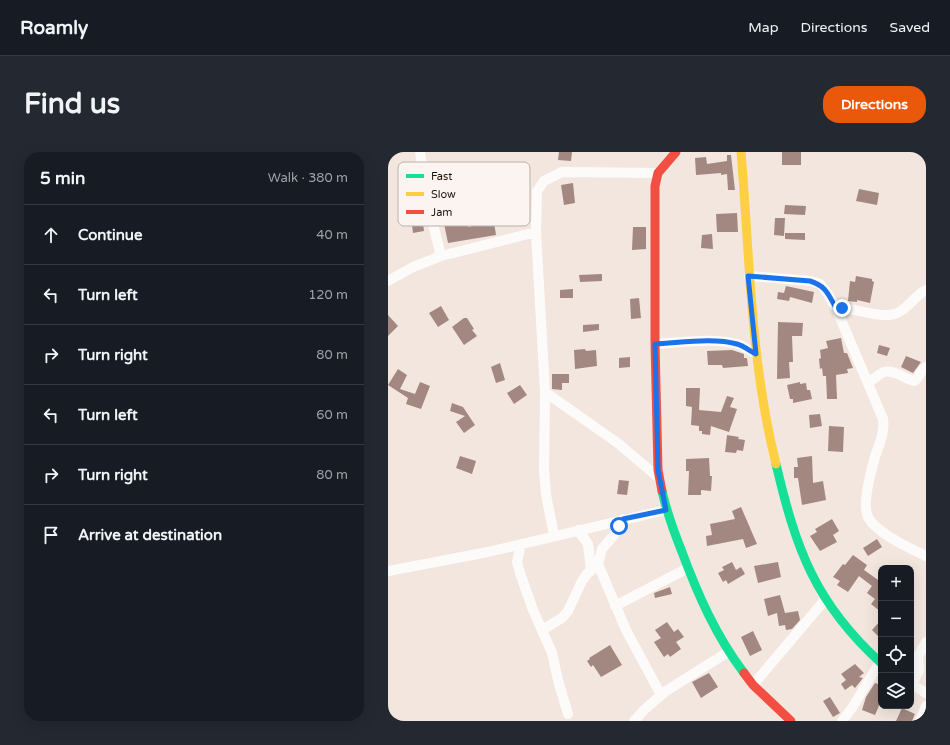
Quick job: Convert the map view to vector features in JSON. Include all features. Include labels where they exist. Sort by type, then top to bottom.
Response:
[{"type":"street","points":[[420,152],[421,162]]},
{"type":"street","points":[[676,152],[658,173],[655,186],[655,344],[659,478],[666,510],[688,568],[716,632],[728,652],[754,685],[791,721]]},
{"type":"street","points":[[741,152],[748,276],[761,396],[789,517],[802,557],[824,601],[852,636],[878,660]]},
{"type":"street","points":[[554,535],[546,495],[544,469],[545,392],[536,232],[537,191],[544,180],[562,172],[658,173]]},
{"type":"street","points":[[434,226],[441,256]]},
{"type":"street","points":[[388,281],[414,266],[441,256],[536,232]]},
{"type":"street","points":[[748,276],[810,281],[820,284],[826,291],[836,308],[883,419],[884,426],[870,483],[866,510],[868,517],[880,530],[926,556]]},
{"type":"street","points":[[836,308],[852,308],[889,316],[905,309],[926,290]]},
{"type":"street","points":[[655,344],[699,341],[733,343],[743,346],[756,354]]},
{"type":"street","points":[[868,382],[874,381],[884,372],[914,381],[918,379],[922,369],[926,367]]},
{"type":"street","points":[[545,392],[619,444],[659,478]]},
{"type":"street","points":[[388,571],[488,552],[554,535],[666,510]]},
{"type":"street","points":[[542,630],[562,618],[568,611],[582,581],[595,567],[602,549],[614,535],[623,519]]},
{"type":"street","points":[[578,530],[588,544],[595,567],[626,630],[661,695]]},
{"type":"street","points":[[521,544],[517,562],[520,573],[533,610],[552,653],[568,714]]},
{"type":"street","points":[[615,606],[688,568]]},
{"type":"street","points":[[754,685],[824,601]]},
{"type":"street","points":[[914,679],[919,670],[918,656],[926,642]]},
{"type":"street","points":[[634,721],[661,695],[728,652]]},
{"type":"street","points":[[842,721],[852,708],[878,665]]},
{"type":"street","points":[[914,686],[926,693]]},
{"type":"street","points":[[920,721],[926,706]]},
{"type":"building","points":[[559,152],[572,152],[571,161],[558,160]]},
{"type":"building","points":[[782,152],[801,152],[801,165],[782,165]]},
{"type":"building","points":[[727,155],[731,155],[735,190],[728,190],[727,174],[696,175],[695,158],[706,157],[707,164],[727,161]]},
{"type":"building","points":[[573,183],[575,203],[564,205],[561,185]]},
{"type":"building","points":[[859,189],[879,193],[877,205],[856,201]]},
{"type":"building","points":[[785,205],[806,206],[805,215],[784,214]]},
{"type":"building","points":[[737,213],[738,232],[717,232],[716,214]]},
{"type":"building","points":[[775,218],[785,218],[784,236],[774,235]]},
{"type":"building","points":[[412,226],[423,226],[424,231],[413,233]]},
{"type":"building","points":[[444,226],[495,226],[496,235],[448,243]]},
{"type":"building","points":[[633,227],[646,227],[646,249],[632,250]]},
{"type":"building","points":[[785,233],[805,233],[805,240],[785,239]]},
{"type":"building","points":[[712,234],[713,249],[701,248],[702,235]]},
{"type":"building","points":[[602,274],[602,281],[580,282],[579,275]]},
{"type":"building","points":[[856,276],[872,279],[874,282],[870,303],[857,300],[857,302],[848,301],[850,281],[855,282]]},
{"type":"building","points":[[786,286],[814,292],[812,303],[790,297],[789,301],[777,299],[778,292],[784,293]]},
{"type":"building","points":[[573,289],[573,298],[560,298],[560,290]]},
{"type":"building","points":[[639,298],[641,318],[631,319],[630,299]]},
{"type":"building","points":[[441,306],[449,320],[438,327],[429,313]]},
{"type":"building","points":[[388,315],[398,326],[388,336]]},
{"type":"building","points":[[464,318],[467,318],[474,329],[472,330],[477,336],[464,345],[452,327]]},
{"type":"building","points":[[778,322],[803,323],[802,336],[792,336],[793,362],[789,362],[790,378],[777,379]]},
{"type":"building","points":[[599,324],[599,330],[583,332],[583,325]]},
{"type":"building","points":[[841,338],[844,353],[847,353],[853,368],[847,369],[848,373],[836,375],[837,399],[827,399],[826,376],[823,376],[822,368],[820,369],[820,350],[828,348],[826,341]]},
{"type":"building","points":[[879,345],[890,348],[887,356],[877,353]]},
{"type":"building","points":[[585,349],[586,351],[596,350],[597,366],[575,369],[574,350]]},
{"type":"building","points":[[732,350],[744,354],[744,358],[747,358],[748,366],[723,368],[722,365],[708,365],[707,351]]},
{"type":"building","points":[[906,356],[921,362],[913,373],[901,367]]},
{"type":"building","points":[[630,357],[630,367],[619,368],[619,358]]},
{"type":"building","points":[[500,363],[505,380],[496,383],[491,367]]},
{"type":"building","points":[[398,369],[407,375],[400,389],[415,394],[420,382],[430,386],[421,409],[406,404],[408,398],[388,385]]},
{"type":"building","points":[[552,374],[569,374],[569,383],[562,383],[562,390],[552,389]]},
{"type":"building","points":[[800,382],[800,384],[806,383],[807,390],[810,390],[812,399],[793,403],[793,399],[790,399],[787,385]]},
{"type":"building","points":[[520,385],[527,395],[514,404],[507,393]]},
{"type":"building","points":[[686,388],[700,388],[699,410],[721,412],[727,396],[734,398],[730,407],[737,409],[729,432],[711,426],[710,435],[702,434],[702,431],[699,431],[699,426],[691,425],[692,407],[686,406]]},
{"type":"building","points":[[452,403],[463,407],[475,425],[464,433],[456,422],[465,416],[450,411]]},
{"type":"building","points":[[820,414],[822,426],[810,428],[809,415]]},
{"type":"building","points":[[829,426],[844,427],[843,452],[828,451]]},
{"type":"building","points":[[727,435],[739,437],[738,439],[745,440],[743,451],[737,450],[736,453],[725,452]]},
{"type":"building","points":[[460,456],[476,461],[472,474],[456,468]]},
{"type":"building","points":[[812,456],[813,483],[823,481],[826,500],[802,505],[798,478],[794,478],[794,467],[798,467],[797,458]]},
{"type":"building","points":[[709,458],[710,476],[712,476],[711,491],[701,490],[701,495],[688,495],[689,471],[686,471],[686,459]]},
{"type":"building","points":[[619,480],[629,481],[627,495],[617,494]]},
{"type":"building","points":[[741,507],[757,544],[746,548],[743,539],[707,546],[706,536],[712,535],[710,524],[735,519],[732,511]]},
{"type":"building","points":[[832,519],[839,531],[833,535],[837,542],[820,551],[810,536],[817,532],[815,529]]},
{"type":"building","points":[[877,539],[882,547],[868,556],[863,548]]},
{"type":"building","points":[[853,555],[867,565],[864,570],[878,580],[878,610],[871,604],[875,599],[867,593],[872,586],[859,576],[848,592],[837,585],[840,581],[833,577],[843,564],[845,565]]},
{"type":"building","points":[[732,562],[736,570],[741,567],[745,574],[728,584],[726,580],[723,582],[718,573],[724,570],[722,567]]},
{"type":"building","points":[[778,562],[781,577],[758,583],[754,566]]},
{"type":"building","points":[[670,587],[672,594],[655,598],[654,593]]},
{"type":"building","points":[[780,595],[785,613],[798,611],[800,620],[792,629],[786,630],[785,625],[779,626],[777,613],[768,616],[764,599]]},
{"type":"building","points":[[667,622],[674,632],[678,629],[684,637],[676,642],[681,649],[670,657],[668,654],[664,657],[654,642],[661,638],[655,630]]},
{"type":"building","points":[[878,623],[878,636],[872,630]]},
{"type":"building","points":[[753,631],[762,650],[750,656],[741,637]]},
{"type":"building","points":[[610,645],[622,665],[601,677],[593,665],[591,667],[587,661],[590,659],[589,658]]},
{"type":"building","points":[[855,664],[864,673],[859,677],[863,678],[855,688],[852,685],[845,690],[841,684],[846,680],[841,674]]},
{"type":"building","points":[[709,673],[718,687],[701,698],[692,682]]},
{"type":"building","points":[[875,683],[878,684],[878,708],[875,715],[862,710],[866,697]]},
{"type":"building","points":[[830,697],[840,713],[833,717],[823,701]]},
{"type":"building","points":[[902,709],[915,714],[912,721],[896,721]]},
{"type":"traffic: fast","points":[[776,464],[792,523],[811,573],[824,596],[840,619],[858,641],[878,660]]},
{"type":"traffic: fast","points":[[662,491],[673,530],[708,615],[725,645],[744,673]]},
{"type":"traffic: slow","points":[[741,152],[756,348],[767,425],[776,464]]},
{"type":"traffic: jam","points":[[662,491],[658,470],[655,344],[655,186],[658,173],[676,152]]},
{"type":"traffic: jam","points":[[744,673],[753,685],[791,721]]},
{"type":"route","points":[[619,526],[623,519],[666,510],[658,470],[655,344],[699,341],[733,343],[743,346],[756,354],[748,276],[810,281],[820,284],[836,308],[842,308]]}]
